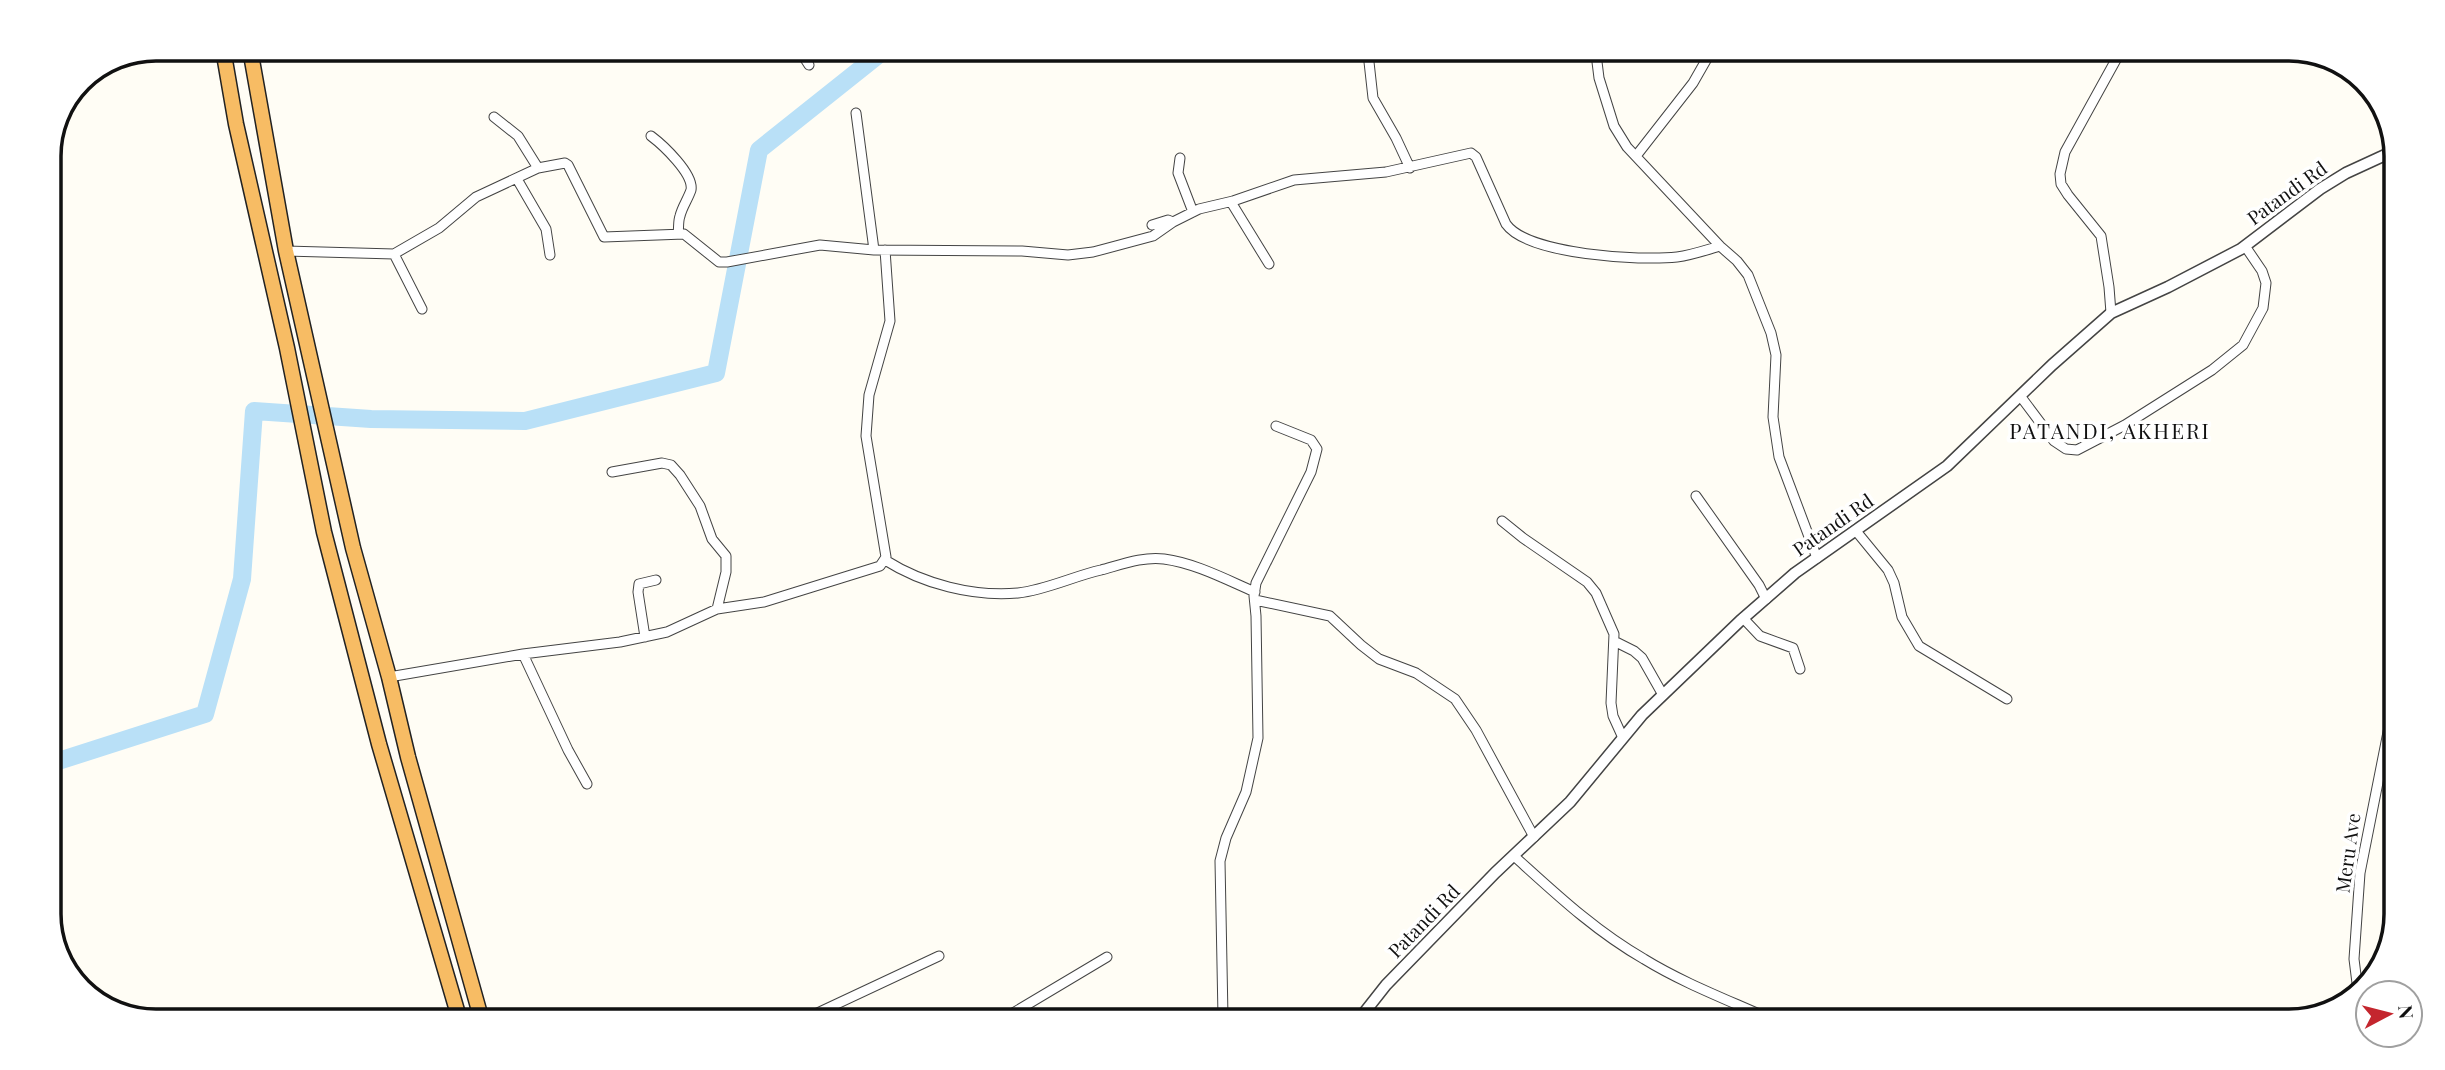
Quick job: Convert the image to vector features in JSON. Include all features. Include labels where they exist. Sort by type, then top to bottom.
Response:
[{"type":"highway","points":[[225,61],[236,124],[287,348],[324,532],[379,744],[456,1009]]},
{"type":"highway","points":[[252,61],[286,251],[352,548],[479,1009]]},
{"type":"highway","points":[[445,969],[465,961]]},
{"type":"street","points":[[806,61],[809,65]]},
{"type":"street","points":[[1369,61],[1373,98],[1410,168]]},
{"type":"street","points":[[1597,61],[1599,78],[1614,126],[1636,156],[1748,275],[1771,333],[1776,355],[1773,417],[1779,457],[1817,558]]},
{"type":"street","points":[[1636,156],[1693,83],[1706,61]]},
{"type":"street","points":[[2110,313],[2101,236],[2068,195],[2061,184],[2060,174],[2065,152],[2115,61]]},
{"type":"street","points":[[389,677],[667,632],[717,609],[776,598],[880,566],[885,560],[866,436],[869,395],[890,321],[856,113]]},
{"type":"street","points":[[495,117],[519,136],[538,168]]},
{"type":"street","points":[[651,136],[663,145],[691,183],[691,190],[680,215],[678,233]]},
{"type":"street","points":[[286,251],[394,254],[439,228],[476,197],[538,168],[560,163],[568,165],[604,237],[678,233],[692,239],[719,262],[820,244],[879,250],[1022,251],[1068,255],[1132,243],[1153,236],[1193,212],[1294,180],[1410,168],[1469,153],[1473,155],[1509,228],[1524,238],[1553,248],[1617,257],[1667,257],[1720,246]]},
{"type":"street","name":"Patandi Rd","points":[[1367,1009],[1386,985],[1570,802],[1642,715],[1743,618],[1817,558],[1947,466],[2110,313],[2168,287],[2245,246],[2329,184],[2384,156]]},
{"type":"street","points":[[1180,158],[1178,173],[1193,212]]},
{"type":"street","points":[[517,179],[546,229],[550,255]]},
{"type":"street","points":[[1231,202],[1269,264]]},
{"type":"street","points":[[1152,225],[1168,220],[1173,222]]},
{"type":"street","points":[[2021,397],[2054,441],[2066,449],[2077,450],[2124,425],[2212,370],[2243,345],[2263,308],[2266,283],[2262,271],[2245,246]]},
{"type":"street","points":[[394,254],[422,309]]},
{"type":"street","points":[[1223,1009],[1220,861],[1226,838],[1246,792],[1258,738],[1255,596],[1261,571],[1311,472],[1317,449],[1311,440],[1276,426]]},
{"type":"street","points":[[612,472],[662,463],[671,465],[680,475],[700,506],[712,539],[726,556],[726,572],[717,609]]},
{"type":"street","points":[[1696,496],[1766,599]]},
{"type":"street","points":[[1502,521],[1587,582],[1596,593],[1612,627],[1614,641],[1611,703],[1613,716],[1623,738]]},
{"type":"street","points":[[1856,531],[1891,576],[1898,607],[1919,646],[2007,699]]},
{"type":"street","points":[[885,560],[913,575],[955,588],[1018,593],[1129,563],[1164,559],[1199,569],[1255,596],[1330,616],[1379,659],[1416,673],[1455,699],[1476,730],[1534,837]]},
{"type":"street","points":[[645,637],[639,584],[656,580]]},
{"type":"street","points":[[1743,618],[1760,636],[1793,648],[1800,668]]},
{"type":"street","points":[[1614,641],[1642,658],[1663,695]]},
{"type":"street","points":[[523,654],[587,784]]},
{"type":"street","name":"Meru Ave","points":[[2356,979],[2354,960],[2360,873],[2384,752]]},
{"type":"street","points":[[1514,856],[1580,916],[1627,949],[1749,1009]]},
{"type":"street","points":[[826,1009],[939,956]]},
{"type":"street","points":[[1020,1009],[1107,957]]},
{"type":"waterway","points":[[61,760],[205,714],[242,579],[254,411],[371,419],[525,421],[716,373],[759,150],[871,61]]},
{"type":"district","name":"PATANDI, AKHERI","points":[[2110,432]]}]
